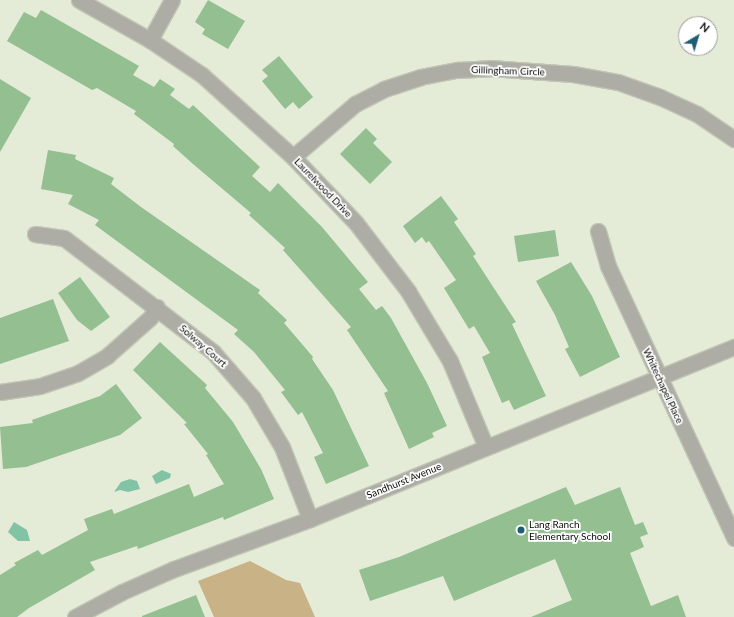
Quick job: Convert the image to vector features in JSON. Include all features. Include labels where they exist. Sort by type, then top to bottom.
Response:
[{"type":"street","name":"Laurelwood Drive","points":[[79,0],[150,40],[202,75],[293,157],[356,222],[408,291],[450,361],[486,447]]},
{"type":"street","points":[[150,40],[172,0]]},
{"type":"street","name":"Gillingham Circle","points":[[293,157],[355,104],[384,89],[435,74],[490,68],[573,74],[618,82],[679,105],[734,139]]},
{"type":"street","name":"Whitechapel Place","points":[[598,231],[608,266],[658,377],[734,538]]},
{"type":"street","name":"Solway Court","points":[[35,234],[64,238],[157,307],[213,352],[253,398],[282,447],[310,519]]},
{"type":"street","points":[[0,392],[40,386],[78,373],[107,356],[150,318],[157,307]]},
{"type":"street","name":"Sandhurst Avenue","points":[[75,617],[122,592],[174,569],[310,519],[734,347]]},
{"type":"shaded area","points":[[162,470],[171,474],[170,478],[156,484],[152,476]]},
{"type":"shaded area","points":[[130,479],[137,481],[140,489],[128,492],[120,490],[114,492],[121,482]]},
{"type":"shaded area","points":[[14,522],[27,530],[30,541],[18,541],[8,532]]},
{"type":"shaded area","points":[[250,561],[286,580],[300,583],[315,617],[214,617],[198,581]]},
{"type":"building","points":[[208,0],[245,21],[228,49],[202,34],[205,29],[195,22]]},
{"type":"building","points":[[41,10],[139,66],[133,75],[154,87],[160,79],[175,89],[170,95],[189,109],[193,105],[260,167],[252,176],[270,192],[278,183],[322,227],[368,282],[359,289],[376,310],[382,306],[391,318],[427,383],[447,426],[432,433],[434,437],[409,449],[384,393],[388,391],[347,330],[351,327],[283,250],[285,248],[249,215],[251,213],[193,164],[173,146],[174,144],[134,114],[136,111],[97,88],[92,90],[7,41],[24,12],[36,18]]},
{"type":"building","points":[[279,56],[313,97],[299,109],[293,102],[285,109],[262,81],[268,76],[262,70]]},
{"type":"building","points":[[0,79],[31,98],[0,152]]},
{"type":"building","points":[[366,128],[377,139],[373,143],[392,162],[370,184],[340,154]]},
{"type":"building","points":[[48,150],[76,155],[75,159],[114,178],[111,184],[141,207],[260,290],[258,293],[287,320],[284,323],[313,357],[312,359],[333,390],[369,466],[326,484],[314,457],[323,453],[302,412],[298,415],[281,392],[285,390],[254,352],[234,334],[238,330],[95,225],[99,220],[68,204],[73,195],[41,189]]},
{"type":"building","points":[[441,196],[458,219],[454,222],[476,254],[473,256],[516,322],[512,324],[546,396],[514,410],[509,400],[502,403],[482,357],[490,353],[474,326],[469,329],[444,288],[456,280],[429,241],[426,243],[422,237],[415,243],[403,226]]},
{"type":"building","points":[[555,230],[559,256],[518,262],[514,236]]},
{"type":"building","points":[[571,262],[592,296],[620,357],[580,377],[565,349],[569,347],[555,315],[536,281]]},
{"type":"building","points":[[80,277],[110,317],[91,331],[77,320],[58,293]]},
{"type":"building","points":[[53,299],[69,341],[0,364],[0,318]]},
{"type":"building","points":[[160,342],[207,385],[205,388],[233,422],[261,469],[274,499],[224,520],[223,517],[138,549],[137,546],[90,562],[95,570],[29,608],[17,617],[0,617],[0,575],[16,565],[14,563],[38,550],[42,555],[88,530],[84,519],[112,509],[114,514],[189,484],[194,497],[224,484],[206,455],[208,454],[184,424],[187,423],[133,370]]},
{"type":"building","points":[[116,384],[142,418],[120,435],[26,467],[3,469],[0,427],[33,423],[32,420],[100,396]]},
{"type":"building","points":[[566,487],[575,505],[620,487],[635,525],[643,522],[648,534],[640,537],[644,547],[630,553],[651,606],[678,595],[686,617],[531,617],[572,600],[555,559],[454,601],[443,576],[370,601],[359,570],[399,557]]},
{"type":"building","points":[[196,595],[205,617],[142,617],[142,616]]},
{"type":"place","name":"Lang Ranch Elementary School","points":[[521,530]]}]
